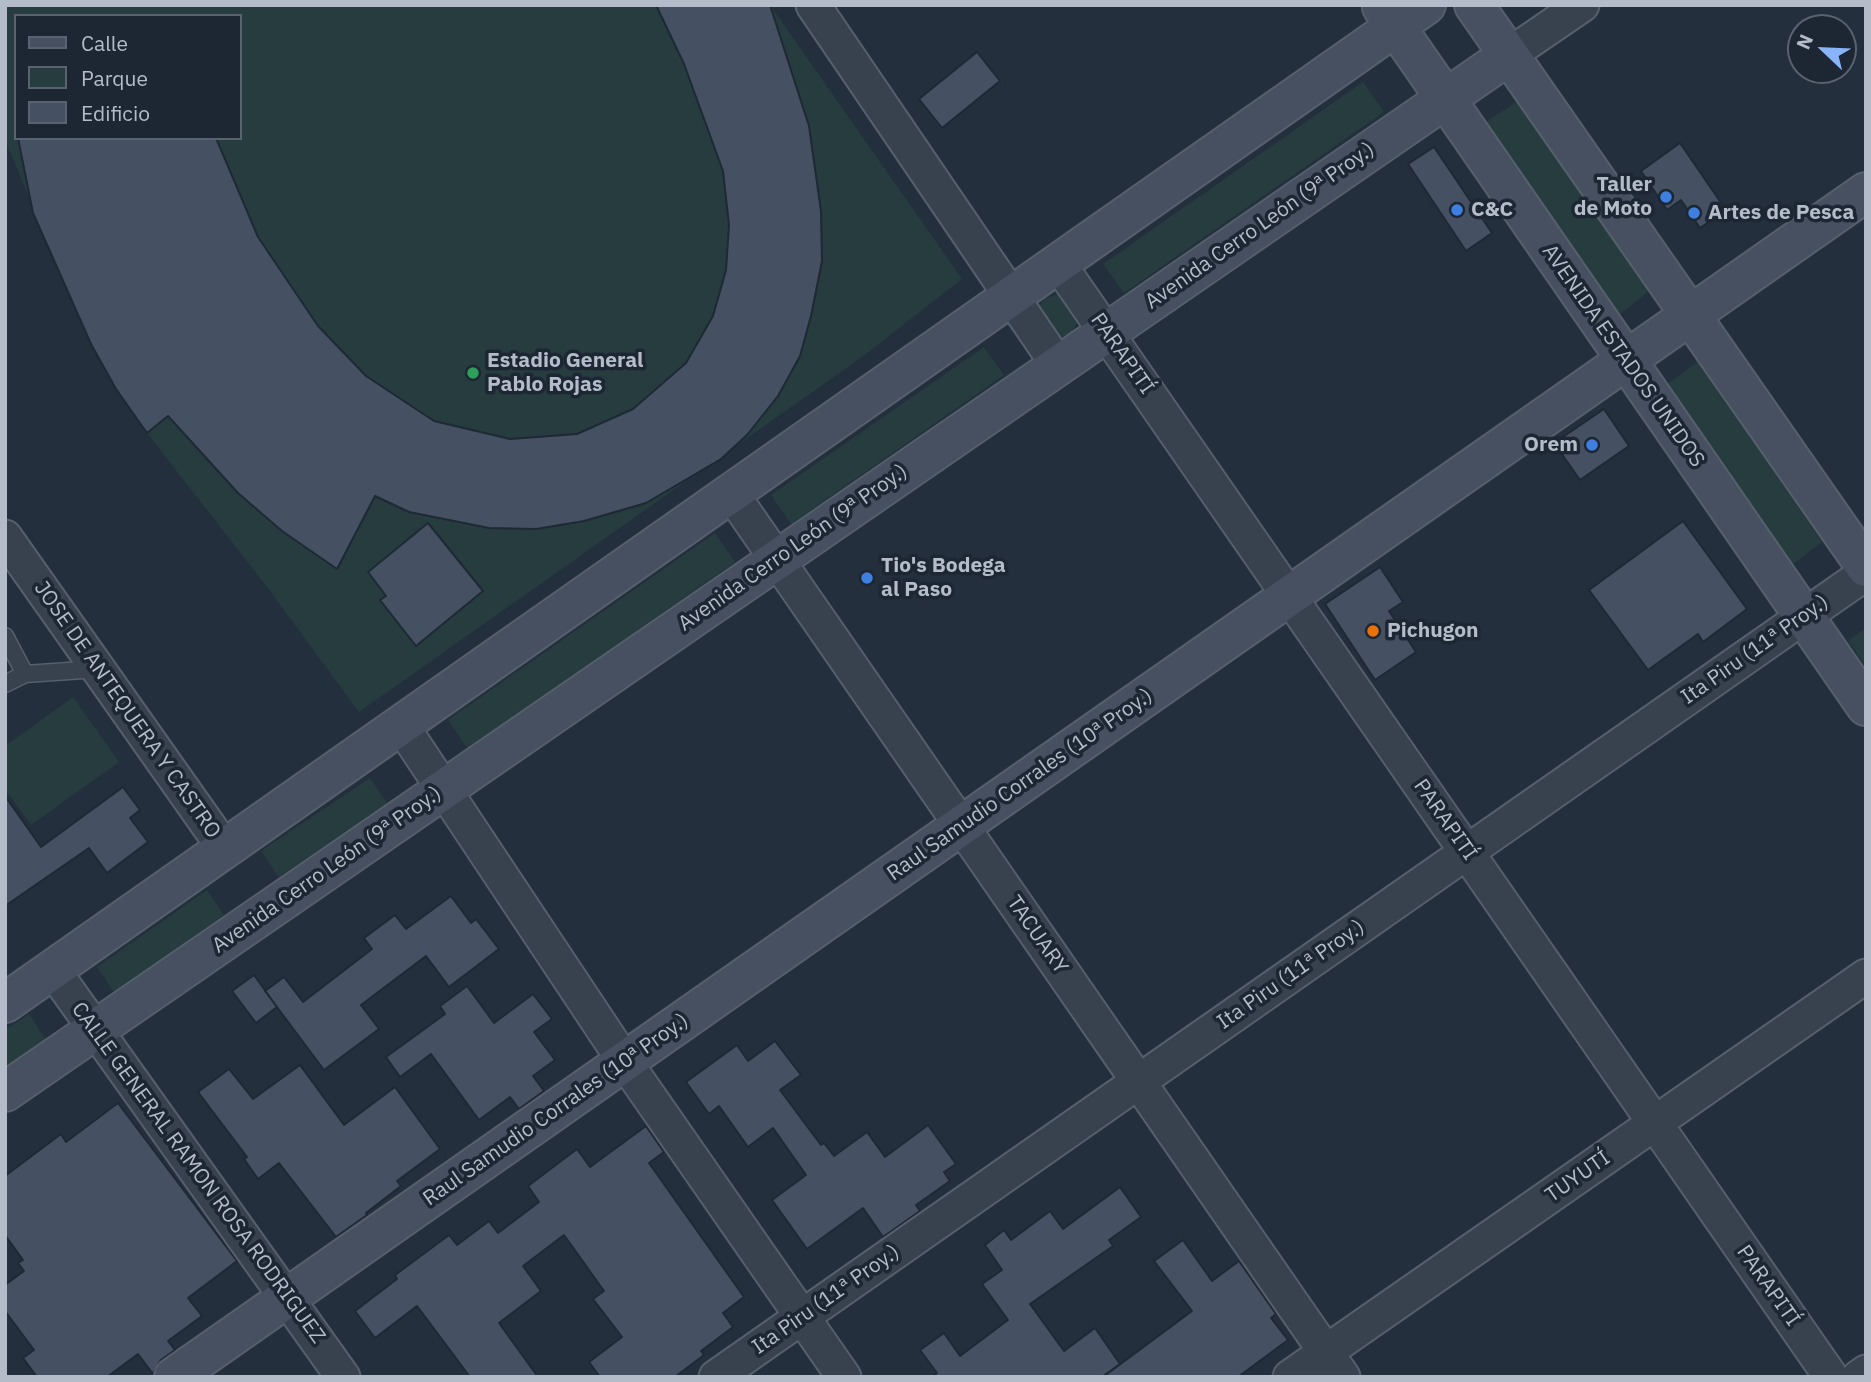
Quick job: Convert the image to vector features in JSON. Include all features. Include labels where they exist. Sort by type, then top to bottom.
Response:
[{"type":"street","points":[[813,5],[1058,365]]},
{"type":"street","points":[[5,1003],[1058,263],[1388,16],[1426,5]]},
{"type":"street","points":[[1474,5],[1866,567]]},
{"type":"street","name":"Avenida Cerro León (9ª Proy.)","points":[[5,1092],[1583,5]]},
{"type":"street","name":"AVENIDA ESTADOS UNIDOS","points":[[1388,16],[1866,706]]},
{"type":"street","name":"Raul Samudio Corrales (10ª Proy.)","points":[[174,1377],[1866,192]]},
{"type":"street","name":"PARAPITÍ","points":[[1058,263],[1831,1377]]},
{"type":"street","name":"TACUARY","points":[[731,493],[1335,1364]]},
{"type":"street","name":"JOSE DE ANTEQUERA Y CASTRO","points":[[5,537],[225,849]]},
{"type":"street","name":"Ita Piru (11ª Proy.)","points":[[716,1377],[1866,573]]},
{"type":"street","points":[[401,725],[625,1062],[844,1377]]},
{"type":"street","name":"CALLE GENERAL RAMON ROSA RODRIGUEZ","points":[[53,970],[343,1377]]},
{"type":"street","name":"TUYUTÍ","points":[[1290,1377],[1335,1364],[1655,1123],[1866,976]]},
{"type":"street","points":[[1860,1377],[1866,1372]]},
{"type":"lane","points":[[5,636],[25,674]]},
{"type":"lane","points":[[5,684],[25,674],[99,668]]},
{"type":"green space","name":"Estadio General Pablo Rojas","points":[[5,5],[770,5],[962,279],[862,357],[359,712],[267,587],[147,433],[116,389],[91,344],[5,140]]},
{"type":"green space","points":[[1363,82],[1384,112],[1124,293],[1103,264]]},
{"type":"green space","points":[[1518,101],[1649,291],[1619,315],[1484,123]]},
{"type":"green space","points":[[1059,294],[1066,296],[1078,321],[1071,333],[1058,338],[1036,310],[1045,298]]},
{"type":"green space","points":[[984,347],[1004,375],[791,524],[771,495]]},
{"type":"green space","points":[[1698,362],[1822,542],[1793,564],[1667,384]]},
{"type":"green space","points":[[715,533],[735,562],[468,749],[448,720]]},
{"type":"green space","points":[[1866,628],[1866,666],[1848,641]]},
{"type":"green space","points":[[73,697],[119,762],[31,825],[5,789],[5,746]]},
{"type":"green space","points":[[370,778],[387,803],[279,877],[261,851]]},
{"type":"green space","points":[[207,890],[224,915],[114,992],[97,967]]},
{"type":"green space","points":[[29,1014],[46,1040],[5,1068],[5,1030]]},
{"type":"building","points":[[656,5],[770,5],[809,126],[821,211],[822,261],[811,316],[800,356],[778,396],[747,435],[721,459],[646,503],[584,521],[536,529],[489,528],[409,512],[375,496],[337,569],[282,531],[238,493],[168,416],[147,433],[116,389],[91,344],[33,213],[18,140],[217,140],[258,237],[318,326],[366,376],[434,421],[510,439],[577,434],[633,409],[686,363],[713,316],[726,270],[729,225],[723,171],[684,64]]},
{"type":"building","points":[[977,52],[1000,81],[942,128],[919,99]]},
{"type":"building","points":[[1680,143],[1726,210],[1700,228],[1681,200],[1667,210],[1641,171]]},
{"type":"building","name":"C&C","points":[[1434,147],[1492,233],[1466,251],[1408,164]]},
{"type":"building","name":"Orem","points":[[1604,409],[1629,446],[1580,480],[1554,443]]},
{"type":"building","points":[[1683,521],[1747,609],[1703,642],[1698,634],[1648,670],[1589,590]]},
{"type":"building","points":[[428,523],[483,591],[416,646],[380,600],[386,596],[368,572]]},
{"type":"building","name":"Pichugon","points":[[1380,567],[1403,602],[1389,611],[1416,652],[1375,680],[1325,604]]},
{"type":"building","points":[[123,787],[140,810],[130,818],[148,842],[107,873],[89,848],[5,906],[5,796],[41,847]]},
{"type":"building","points":[[451,896],[471,923],[476,919],[499,949],[449,987],[426,956],[361,1005],[379,1029],[324,1070],[265,991],[284,977],[303,1002],[372,949],[364,938],[395,915],[406,929]]},
{"type":"building","points":[[254,975],[277,1007],[256,1023],[232,991]]},
{"type":"building","points":[[467,986],[494,1023],[533,994],[552,1019],[534,1032],[555,1060],[533,1076],[544,1091],[519,1109],[510,1097],[479,1120],[431,1054],[400,1077],[386,1057],[445,1014],[440,1006]]},
{"type":"building","points":[[775,1041],[801,1075],[780,1090],[821,1145],[824,1143],[834,1156],[867,1132],[885,1157],[928,1125],[956,1164],[944,1172],[950,1181],[916,1205],[920,1211],[883,1237],[863,1208],[807,1249],[772,1200],[806,1175],[773,1128],[748,1147],[719,1106],[709,1114],[686,1082],[737,1045],[748,1061]]},
{"type":"building","points":[[300,1065],[344,1125],[395,1087],[440,1149],[397,1181],[401,1186],[336,1237],[279,1163],[258,1179],[244,1159],[247,1157],[198,1092],[229,1069],[253,1099]]},
{"type":"building","points":[[118,1103],[237,1261],[188,1298],[202,1316],[168,1341],[175,1350],[161,1360],[153,1374],[138,1354],[107,1377],[37,1377],[23,1358],[34,1350],[5,1311],[5,1285],[24,1271],[18,1263],[23,1260],[5,1235],[5,1176],[61,1134],[66,1142]]},
{"type":"building","points":[[646,1126],[664,1152],[649,1163],[744,1297],[723,1313],[733,1327],[701,1351],[704,1355],[675,1377],[600,1377],[589,1362],[622,1337],[593,1299],[604,1291],[564,1235],[523,1266],[541,1291],[499,1323],[538,1377],[470,1377],[417,1306],[375,1338],[355,1311],[397,1279],[395,1275],[449,1235],[457,1245],[489,1221],[498,1233],[539,1202],[528,1186],[577,1149],[590,1167]]},
{"type":"building","points":[[1120,1187],[1141,1217],[1109,1240],[1113,1246],[1030,1304],[1064,1351],[1095,1328],[1120,1364],[1102,1377],[932,1377],[937,1373],[920,1350],[944,1333],[960,1356],[1008,1320],[982,1284],[1002,1270],[985,1245],[1004,1230],[1011,1240],[1050,1211],[1063,1229]]},
{"type":"building","points":[[1183,1240],[1212,1281],[1239,1261],[1276,1314],[1271,1318],[1288,1340],[1238,1377],[1103,1377],[1192,1311],[1154,1261]]},
{"type":"place","name":"Taller de Moto","points":[[1666,197]]},
{"type":"place","name":"C&C","points":[[1457,210]]},
{"type":"place","name":"Artes de Pesca","points":[[1694,213]]},
{"type":"place","name":"Estadio General Pablo Rojas","points":[[473,373]]},
{"type":"place","name":"Orem","points":[[1592,445]]},
{"type":"place","name":"Tio's Bodega al Paso","points":[[867,578]]},
{"type":"place","name":"Pichugon","points":[[1373,631]]}]
